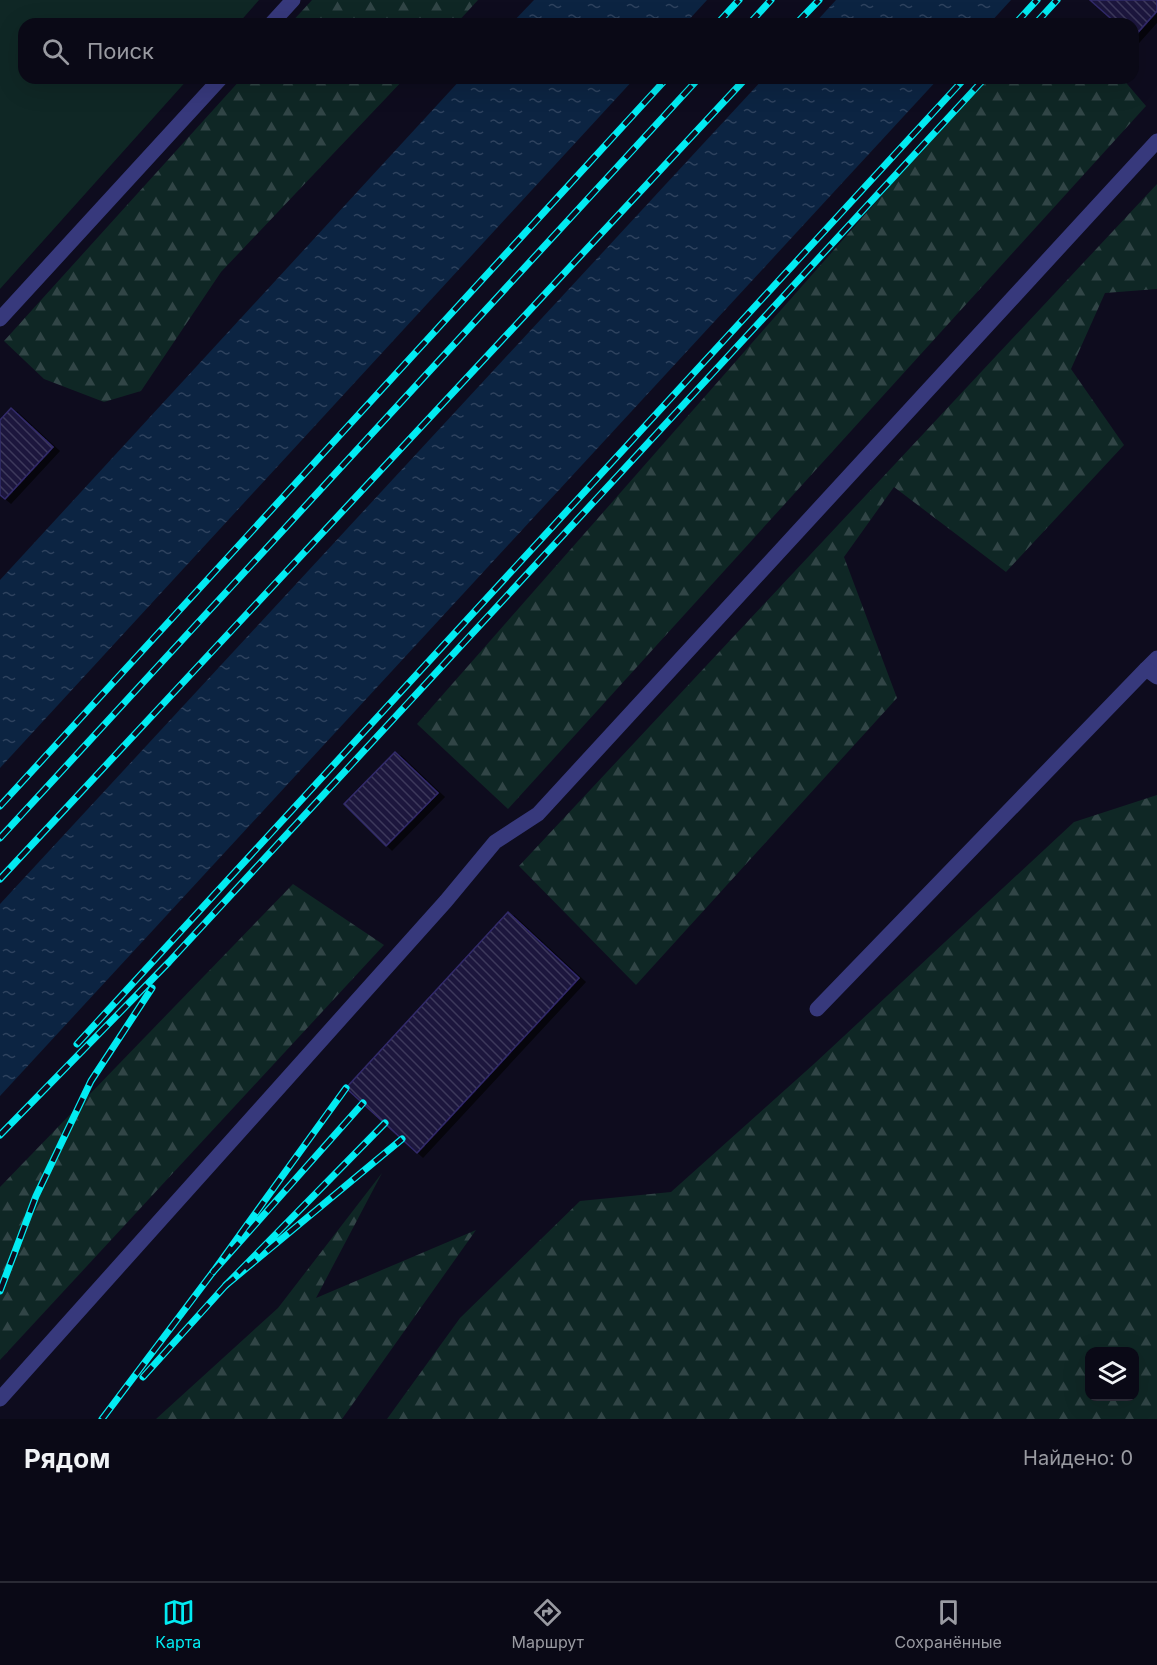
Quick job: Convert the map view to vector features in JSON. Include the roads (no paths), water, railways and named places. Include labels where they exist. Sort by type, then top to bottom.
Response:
[{"type":"lane","points":[[276,18],[293,0]]},
{"type":"lane","points":[[0,319],[215,84]]},
{"type":"lane","points":[[0,1399],[446,901],[495,842],[538,814],[1157,141]]},
{"type":"lane","points":[[817,1009],[1153,668]]},
{"type":"water","points":[[534,0],[707,0],[690,18],[517,18]]},
{"type":"water","points":[[836,0],[1011,0],[994,18],[820,18]]},
{"type":"water","points":[[456,84],[629,84],[0,768],[0,580]]},
{"type":"water","points":[[758,84],[933,84],[0,1096],[0,904]]},
{"type":"railway","points":[[722,18],[739,0]]},
{"type":"railway","points":[[754,18],[771,0]]},
{"type":"railway","points":[[802,18],[819,0]]},
{"type":"railway","points":[[1020,18],[1037,0]]},
{"type":"railway","points":[[1040,18],[1057,0]]},
{"type":"railway","points":[[0,806],[662,84]]},
{"type":"railway","points":[[0,838],[693,84]]},
{"type":"railway","points":[[0,879],[740,84]]},
{"type":"railway","points":[[77,1044],[959,84]]},
{"type":"railway","points":[[0,1135],[169,962],[979,84]]},
{"type":"railway","points":[[0,1291],[36,1196],[91,1081],[152,988]]},
{"type":"railway","points":[[346,1088],[213,1272],[363,1103]]},
{"type":"railway","points":[[385,1123],[226,1285],[402,1139]]},
{"type":"railway","points":[[102,1419],[213,1272]]},
{"type":"railway","points":[[143,1377],[226,1285]]}]
